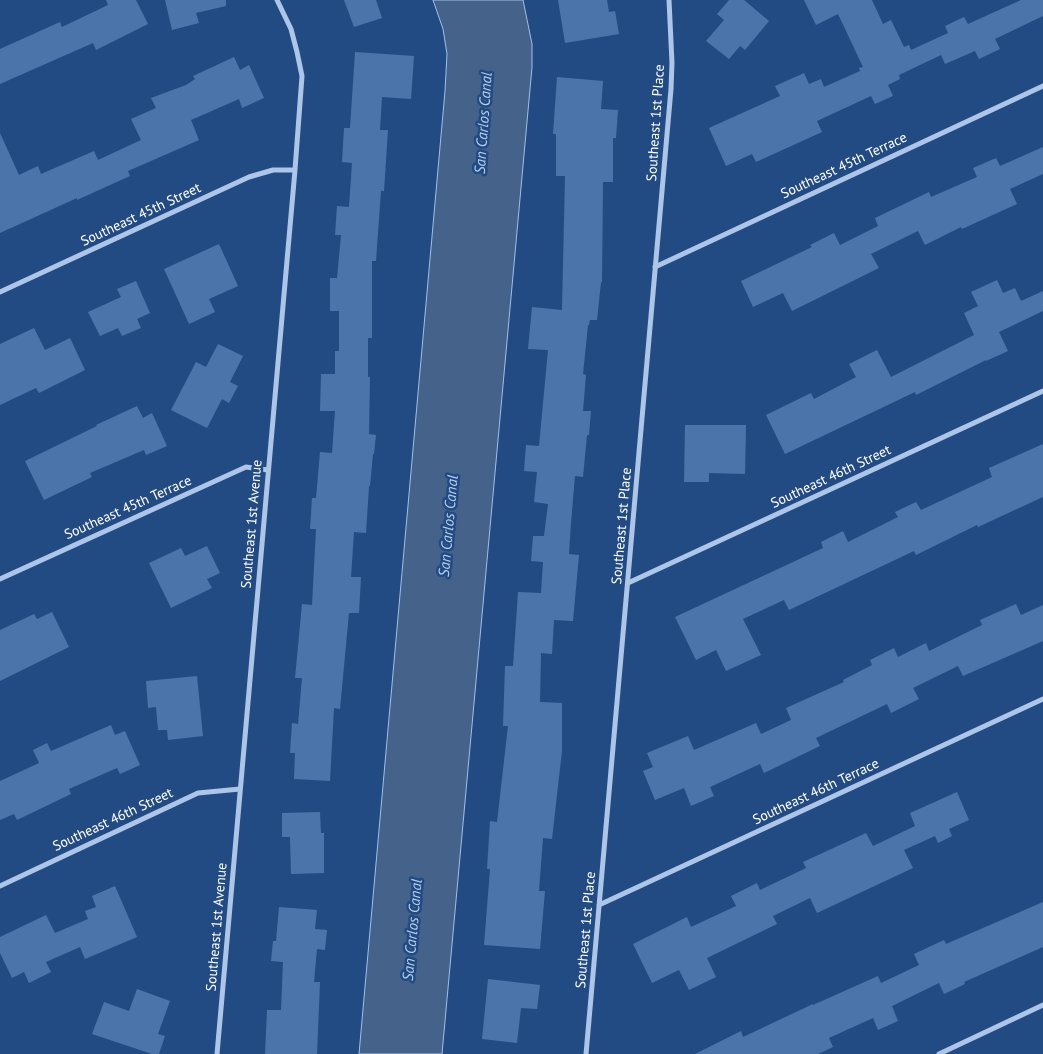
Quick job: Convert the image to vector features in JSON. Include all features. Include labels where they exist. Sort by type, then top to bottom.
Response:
[{"type":"street","name":"Southeast 1st Avenue","points":[[217,1054],[302,76],[290,30],[277,0]]},
{"type":"street","name":"Southeast 1st Place","points":[[586,1054],[672,63],[669,0]]},
{"type":"street","name":"Southeast 45th Terrace","points":[[655,267],[1043,86]]},
{"type":"street","name":"Southeast 45th Street","points":[[0,292],[249,177],[273,170],[295,170]]},
{"type":"street","name":"Southeast 46th Street","points":[[628,583],[1043,391]]},
{"type":"street","name":"Southeast 45th Terrace","points":[[0,579],[246,467],[268,470]]},
{"type":"street","name":"Southeast 46th Terrace","points":[[599,905],[1043,699]]},
{"type":"street","name":"Southeast 46th Street","points":[[0,886],[198,792],[240,790]]},
{"type":"street","points":[[938,1054],[1043,1006]]},
{"type":"water","name":"San Carlos Canal","points":[[433,0],[523,0],[532,44],[532,67],[442,1054],[359,1054],[445,91],[447,54],[443,29]]},
{"type":"building","points":[[106,0],[136,0],[148,24],[96,50],[93,43],[0,84],[0,49],[60,22],[62,27],[108,5]]},
{"type":"building","points":[[165,0],[226,0],[226,6],[196,13],[199,23],[172,30]]},
{"type":"building","points":[[344,0],[376,0],[382,18],[354,27]]},
{"type":"building","points":[[558,0],[607,0],[609,12],[615,11],[619,34],[565,43]]},
{"type":"building","points":[[729,0],[744,0],[769,21],[745,50],[740,46],[729,59],[706,41],[724,20],[717,14]]},
{"type":"building","points":[[804,0],[872,0],[883,24],[891,20],[904,47],[909,45],[911,50],[948,33],[945,26],[964,17],[968,24],[1021,0],[1043,0],[1043,16],[995,39],[1000,49],[979,59],[975,51],[945,64],[941,55],[899,75],[900,79],[888,85],[893,96],[875,104],[871,96],[817,121],[822,132],[756,162],[752,154],[726,166],[709,128],[780,96],[775,86],[804,73],[809,84],[821,79],[824,87],[860,71],[859,68],[863,67],[838,14],[816,25]]},
{"type":"building","points":[[355,52],[414,56],[411,99],[382,97],[380,130],[388,130],[384,191],[381,191],[376,261],[372,261],[372,338],[368,338],[368,377],[370,377],[369,434],[376,435],[369,486],[366,533],[354,532],[351,577],[361,577],[359,613],[349,613],[340,709],[334,708],[330,781],[294,779],[295,753],[290,753],[292,723],[298,724],[302,678],[295,678],[302,604],[312,605],[316,529],[310,529],[312,498],[316,498],[320,452],[332,453],[335,411],[320,411],[321,374],[335,374],[335,351],[339,351],[339,311],[330,311],[330,278],[337,278],[341,235],[335,235],[337,206],[349,207],[352,163],[342,162],[344,128],[350,128]]},
{"type":"building","points":[[234,57],[240,70],[249,65],[264,98],[242,108],[239,99],[191,120],[199,140],[128,171],[130,176],[0,233],[0,133],[19,175],[38,166],[41,174],[94,151],[98,160],[141,140],[131,119],[156,108],[151,98],[186,85],[195,79],[193,76]]},
{"type":"building","points":[[557,77],[603,81],[601,109],[618,110],[616,138],[613,138],[613,182],[603,182],[602,282],[597,320],[590,320],[588,325],[583,374],[586,375],[583,411],[591,411],[583,477],[575,476],[569,554],[579,555],[573,621],[554,620],[552,654],[541,653],[540,702],[562,703],[562,751],[552,839],[543,838],[539,891],[545,891],[540,949],[484,945],[490,869],[487,869],[490,821],[497,822],[508,726],[503,726],[505,666],[513,666],[518,592],[541,593],[543,562],[531,561],[533,536],[544,536],[548,504],[534,502],[537,472],[524,471],[526,445],[539,446],[548,350],[528,349],[532,307],[562,310],[565,176],[556,176],[556,134],[553,134]]},
{"type":"building","points":[[1043,147],[1043,174],[1010,189],[1017,204],[962,229],[961,227],[925,245],[918,231],[871,254],[879,268],[792,311],[783,293],[753,307],[741,281],[812,247],[810,245],[834,233],[840,245],[878,226],[875,218],[929,192],[931,197],[977,177],[973,168],[996,158],[1000,166]]},
{"type":"building","points":[[219,244],[238,286],[209,299],[215,312],[189,324],[164,269]]},
{"type":"building","points":[[997,280],[1003,293],[1015,288],[1021,301],[1043,291],[1043,311],[999,332],[1008,351],[916,395],[915,392],[785,454],[766,415],[811,393],[814,399],[856,377],[849,364],[877,350],[891,377],[974,335],[964,313],[978,306],[971,292]]},
{"type":"building","points":[[136,281],[150,313],[137,319],[141,328],[122,336],[118,328],[100,336],[88,312],[121,297],[117,289]]},
{"type":"building","points":[[34,328],[45,350],[70,338],[85,370],[39,393],[36,388],[0,405],[0,344]]},
{"type":"building","points":[[218,344],[243,356],[230,382],[238,386],[229,403],[222,399],[207,428],[171,410],[196,362],[206,367]]},
{"type":"building","points":[[137,406],[143,418],[152,413],[167,446],[146,455],[144,450],[90,473],[92,477],[44,500],[25,461]]},
{"type":"building","points":[[685,425],[746,425],[745,474],[709,473],[709,482],[684,482]]},
{"type":"building","points":[[1043,444],[1043,497],[978,527],[977,525],[916,555],[914,551],[789,610],[784,600],[743,619],[761,655],[726,671],[716,650],[696,660],[675,617],[823,548],[821,542],[843,531],[848,542],[898,517],[895,512],[916,502],[921,510],[992,477],[989,468]]},
{"type":"building","points":[[207,546],[220,573],[207,579],[212,588],[171,608],[149,563],[181,548],[185,556]]},
{"type":"building","points":[[1016,604],[1021,615],[1043,605],[1043,641],[963,676],[958,666],[913,688],[919,699],[891,713],[887,704],[816,738],[820,746],[764,773],[760,764],[710,787],[714,796],[691,806],[684,788],[655,800],[643,771],[653,767],[647,753],[688,736],[694,750],[756,723],[761,734],[791,720],[786,708],[844,682],[843,680],[872,665],[870,660],[894,648],[898,657],[926,643],[929,651],[982,625],[980,620]]},
{"type":"building","points":[[52,612],[69,647],[0,681],[0,630],[34,614],[37,619]]},
{"type":"building","points":[[197,676],[203,736],[168,740],[167,730],[158,730],[156,707],[148,708],[146,681]]},
{"type":"building","points":[[111,725],[115,735],[125,731],[140,765],[120,774],[117,768],[69,789],[71,794],[17,820],[14,814],[0,820],[0,781],[39,763],[33,750],[47,743],[51,751]]},
{"type":"building","points":[[957,792],[969,820],[949,829],[952,836],[938,843],[935,836],[904,850],[913,868],[817,913],[810,898],[773,916],[777,924],[707,958],[716,977],[689,990],[679,970],[652,983],[633,944],[687,917],[691,927],[736,906],[731,896],[757,883],[760,890],[806,868],[803,862],[866,833],[873,846],[915,826],[910,813]]},
{"type":"building","points":[[320,812],[321,833],[324,833],[324,873],[291,874],[290,837],[282,837],[282,813]]},
{"type":"building","points":[[115,886],[137,937],[85,959],[80,947],[46,962],[51,972],[29,983],[24,972],[12,978],[0,953],[0,937],[46,915],[55,933],[88,919],[85,911],[96,907],[92,896]]},
{"type":"building","points":[[1043,902],[1043,947],[964,982],[965,984],[944,994],[939,983],[892,1006],[898,1021],[878,1030],[873,1018],[829,1038],[833,1047],[818,1054],[695,1054],[741,1031],[743,1037],[878,976],[881,983],[919,965],[914,954],[944,940],[946,944]]},
{"type":"building","points":[[279,907],[317,910],[315,929],[327,930],[325,950],[317,949],[314,982],[320,982],[317,1054],[265,1054],[267,1010],[281,1010],[283,962],[271,961],[273,941],[276,941]]},
{"type":"building","points":[[488,979],[540,985],[537,1009],[521,1008],[517,1043],[482,1039]]},
{"type":"building","points":[[137,989],[170,1001],[158,1034],[165,1036],[159,1054],[152,1054],[92,1034],[104,1002],[129,1011]]}]
